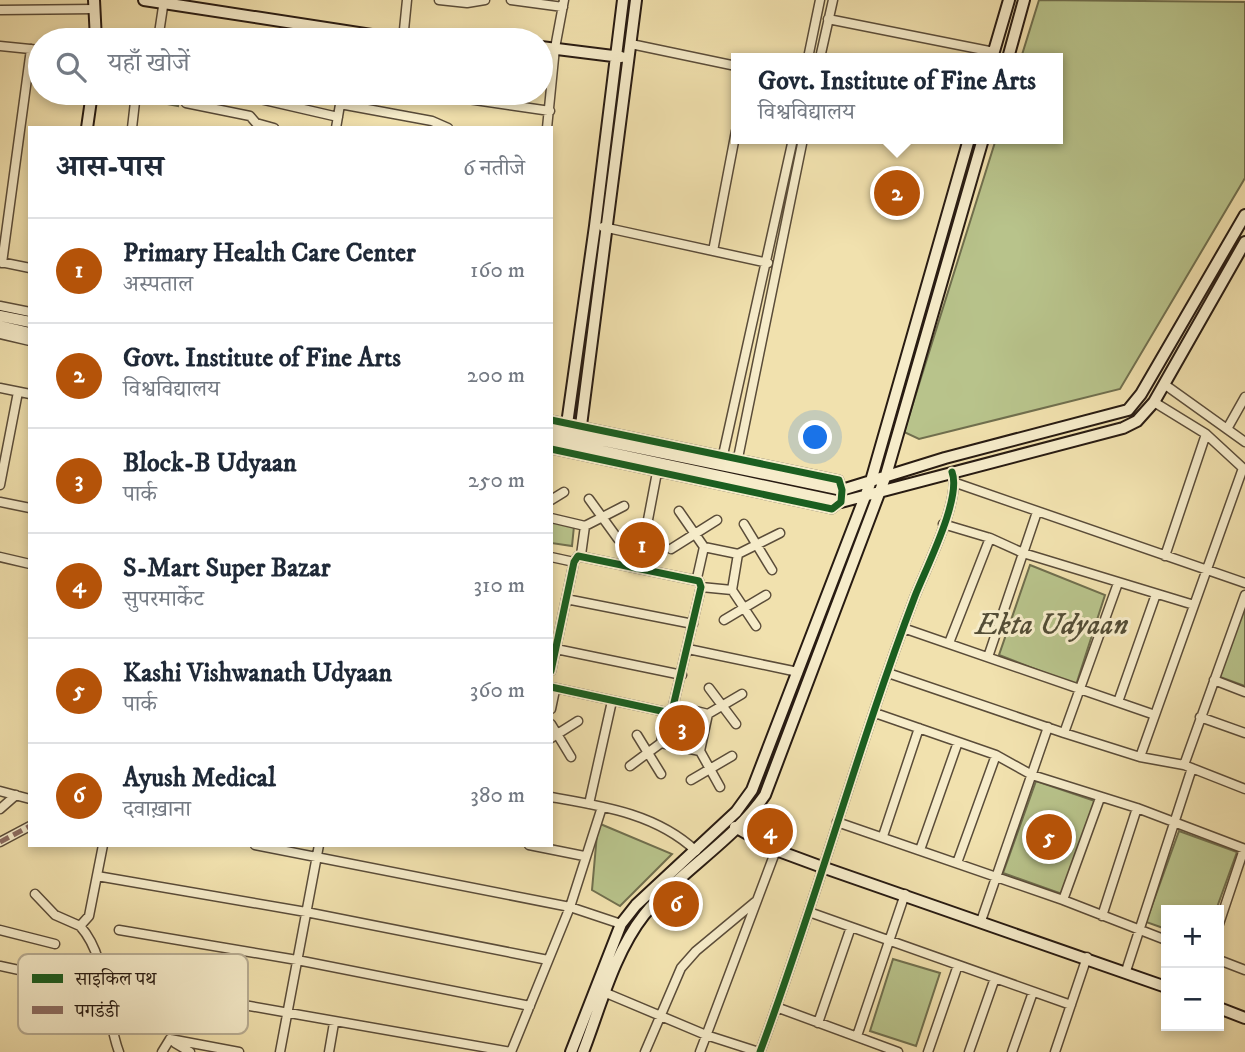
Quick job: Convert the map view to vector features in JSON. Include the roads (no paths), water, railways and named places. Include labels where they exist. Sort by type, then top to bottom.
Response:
[{"type":"main road","points":[[144,0],[305,28]]},
{"type":"main road","points":[[579,436],[623,0]]},
{"type":"main road","points":[[566,433],[629,58],[636,0]]},
{"type":"main road","points":[[994,53],[1009,0]]},
{"type":"main road","points":[[1008,53],[1024,0]]},
{"type":"main road","points":[[94,4],[95,28]]},
{"type":"main road","points":[[555,48],[629,58]]},
{"type":"main road","points":[[87,126],[90,105]]},
{"type":"main road","points":[[571,1052],[621,924],[636,905],[736,812],[752,790],[871,481],[968,144]]},
{"type":"main road","points":[[583,1052],[630,935],[645,914],[750,816],[765,795],[881,492],[982,144]]},
{"type":"main road","points":[[553,430],[842,490],[886,475],[1128,410],[1141,394],[1245,215]]},
{"type":"main road","points":[[579,436],[658,467],[841,502],[954,477],[1123,428],[1137,421],[1154,402],[1245,242]]},
{"type":"main road","points":[[0,316],[28,322]]},
{"type":"main road","points":[[0,326],[28,332]]},
{"type":"main road","points":[[553,439],[566,433]]},
{"type":"main road","points":[[735,828],[776,850],[822,867],[981,920],[1161,985]]},
{"type":"main road","points":[[1224,1010],[1245,1018]]},
{"type":"street","points":[[220,13],[221,0]]},
{"type":"street","points":[[404,28],[407,0]]},
{"type":"street","points":[[439,0],[467,3],[485,0]]},
{"type":"street","points":[[511,0],[563,4],[553,73]]},
{"type":"street","points":[[809,53],[820,0]]},
{"type":"street","points":[[821,53],[833,0]]},
{"type":"street","points":[[160,28],[164,2]]},
{"type":"street","points":[[0,10],[94,4]]},
{"type":"street","points":[[828,19],[984,53]]},
{"type":"street","points":[[631,44],[731,65]]},
{"type":"street","points":[[0,46],[28,49]]},
{"type":"street","points":[[28,99],[1,263],[28,268]]},
{"type":"street","points":[[132,126],[135,105]]},
{"type":"street","points":[[196,105],[250,116],[256,123],[267,126]]},
{"type":"street","points":[[286,105],[338,117]]},
{"type":"street","points":[[337,126],[340,105]]},
{"type":"street","points":[[345,105],[432,121],[443,126]]},
{"type":"street","points":[[509,105],[550,111]]},
{"type":"street","points":[[547,126],[550,105]]},
{"type":"street","points":[[713,251],[734,144]]},
{"type":"street","points":[[723,455],[768,263],[792,144]]},
{"type":"street","points":[[738,458],[802,144]]},
{"type":"street","points":[[601,227],[768,263]]},
{"type":"street","points":[[0,306],[28,312]]},
{"type":"street","points":[[0,334],[28,341]]},
{"type":"street","points":[[1164,384],[1245,442]]},
{"type":"street","points":[[0,388],[28,394]]},
{"type":"street","points":[[0,485],[18,392]]},
{"type":"street","points":[[1227,429],[1245,397]]},
{"type":"street","points":[[1140,757],[1244,469],[1206,434],[1154,402]]},
{"type":"street","points":[[553,422],[566,433]]},
{"type":"street","points":[[1164,556],[1206,434]]},
{"type":"street","points":[[579,436],[723,455],[839,480],[841,502]]},
{"type":"street","points":[[553,449],[658,467],[639,567]]},
{"type":"street","points":[[606,993],[706,1035],[759,1052],[809,912],[903,628],[943,524],[954,477],[1037,512],[1245,583]]},
{"type":"street","points":[[553,499],[564,492]]},
{"type":"street","points":[[589,499],[618,540]]},
{"type":"street","points":[[0,502],[28,508]]},
{"type":"street","points":[[553,518],[585,526],[624,506]]},
{"type":"street","points":[[676,706],[693,624],[704,547],[679,511]]},
{"type":"street","points":[[988,657],[1037,512]]},
{"type":"street","points":[[671,549],[717,520]]},
{"type":"street","points":[[744,524],[772,570]]},
{"type":"street","points":[[943,524],[990,538],[1023,553],[1194,605]]},
{"type":"street","points":[[553,662],[574,562],[581,555],[585,526]]},
{"type":"street","points":[[704,547],[738,554],[780,533]]},
{"type":"street","points":[[949,643],[990,538]]},
{"type":"street","points":[[738,554],[732,590],[756,625]]},
{"type":"street","points":[[581,555],[732,590]]},
{"type":"street","points":[[0,557],[28,564]]},
{"type":"street","points":[[553,557],[574,562]]},
{"type":"street","points":[[1064,733],[1118,583]]},
{"type":"street","points":[[1118,702],[1156,594]]},
{"type":"street","points":[[724,620],[766,595]]},
{"type":"street","points":[[1126,971],[1176,823],[1200,717],[1245,595]]},
{"type":"street","points":[[566,599],[693,624]]},
{"type":"street","points":[[553,622],[561,624]]},
{"type":"street","points":[[903,628],[1154,715]]},
{"type":"street","points":[[556,649],[682,675]]},
{"type":"street","points":[[688,649],[798,673]]},
{"type":"street","points":[[888,673],[1140,757],[1188,766],[1245,789]]},
{"type":"street","points":[[1214,680],[1245,692]]},
{"type":"street","points":[[553,688],[666,712],[676,706],[708,714],[742,694]]},
{"type":"street","points":[[709,688],[736,724]]},
{"type":"street","points":[[589,804],[612,701]]},
{"type":"street","points":[[630,766],[661,743],[666,712]]},
{"type":"street","points":[[875,713],[996,755],[1032,775],[1137,808],[1244,849],[1224,909]]},
{"type":"street","points":[[708,714],[700,751],[720,787]]},
{"type":"street","points":[[1200,717],[1245,733]]},
{"type":"street","points":[[571,757],[554,736],[578,721]]},
{"type":"street","points":[[981,920],[1048,727]]},
{"type":"street","points":[[883,836],[919,728]]},
{"type":"street","points":[[637,735],[661,774]]},
{"type":"street","points":[[920,850],[958,742]]},
{"type":"street","points":[[661,743],[700,751]]},
{"type":"street","points":[[957,863],[996,755]]},
{"type":"street","points":[[691,780],[732,756]]},
{"type":"street","points":[[0,791],[28,798]]},
{"type":"street","points":[[0,808],[16,795]]},
{"type":"street","points":[[553,797],[644,818],[665,827],[696,851]]},
{"type":"street","points":[[1063,900],[1100,798]]},
{"type":"street","points":[[248,1007],[511,1052],[570,907],[584,856],[602,807]]},
{"type":"street","points":[[1102,916],[1137,808]]},
{"type":"street","points":[[837,822],[1063,900],[1161,938]]},
{"type":"street","points":[[0,842],[28,827]]},
{"type":"street","points":[[80,926],[89,916],[103,847]]},
{"type":"street","points":[[266,847],[570,907],[621,924]]},
{"type":"street","points":[[279,1052],[319,847]]},
{"type":"street","points":[[538,847],[584,856]]},
{"type":"street","points":[[699,1052],[776,850]]},
{"type":"street","points":[[97,876],[306,912],[548,960]]},
{"type":"street","points":[[35,894],[55,915],[80,926],[91,938],[96,954]]},
{"type":"street","points":[[857,1036],[905,894]]},
{"type":"street","points":[[645,1052],[681,968],[696,951],[758,900]]},
{"type":"street","points":[[809,912],[1071,1005]]},
{"type":"street","points":[[818,1023],[851,927]]},
{"type":"street","points":[[0,930],[55,944]]},
{"type":"street","points":[[120,930],[297,960],[530,1006]]},
{"type":"street","points":[[1055,1052],[1087,957]]},
{"type":"street","points":[[1224,962],[1245,970]]},
{"type":"street","points":[[928,1052],[958,965]]},
{"type":"street","points":[[970,1052],[995,978]]},
{"type":"street","points":[[1012,1052],[1033,992]]},
{"type":"street","points":[[776,1007],[898,1052]]},
{"type":"street","points":[[329,1052],[334,1023]]},
{"type":"street","points":[[115,1034],[119,1052]]},
{"type":"street","points":[[162,1052],[170,1039]]},
{"type":"street","points":[[170,1039],[190,1052]]},
{"type":"street","points":[[170,1039],[239,1052]]},
{"type":"place","name":"Govt. Institute of Fine Arts","points":[[897,193]]},
{"type":"place","name":"Primary Health Care Center","points":[[642,545]]},
{"type":"place","name":"Block-B Udyaan","points":[[682,728]]},
{"type":"place","name":"S-Mart Super Bazar","points":[[770,831]]},
{"type":"place","name":"Kashi Vishwanath Udyaan","points":[[1049,837]]},
{"type":"place","name":"Ayush Medical","points":[[676,904]]},
{"type":"park label","name":"Ekta Udyaan","points":[[1052,625]]}]
